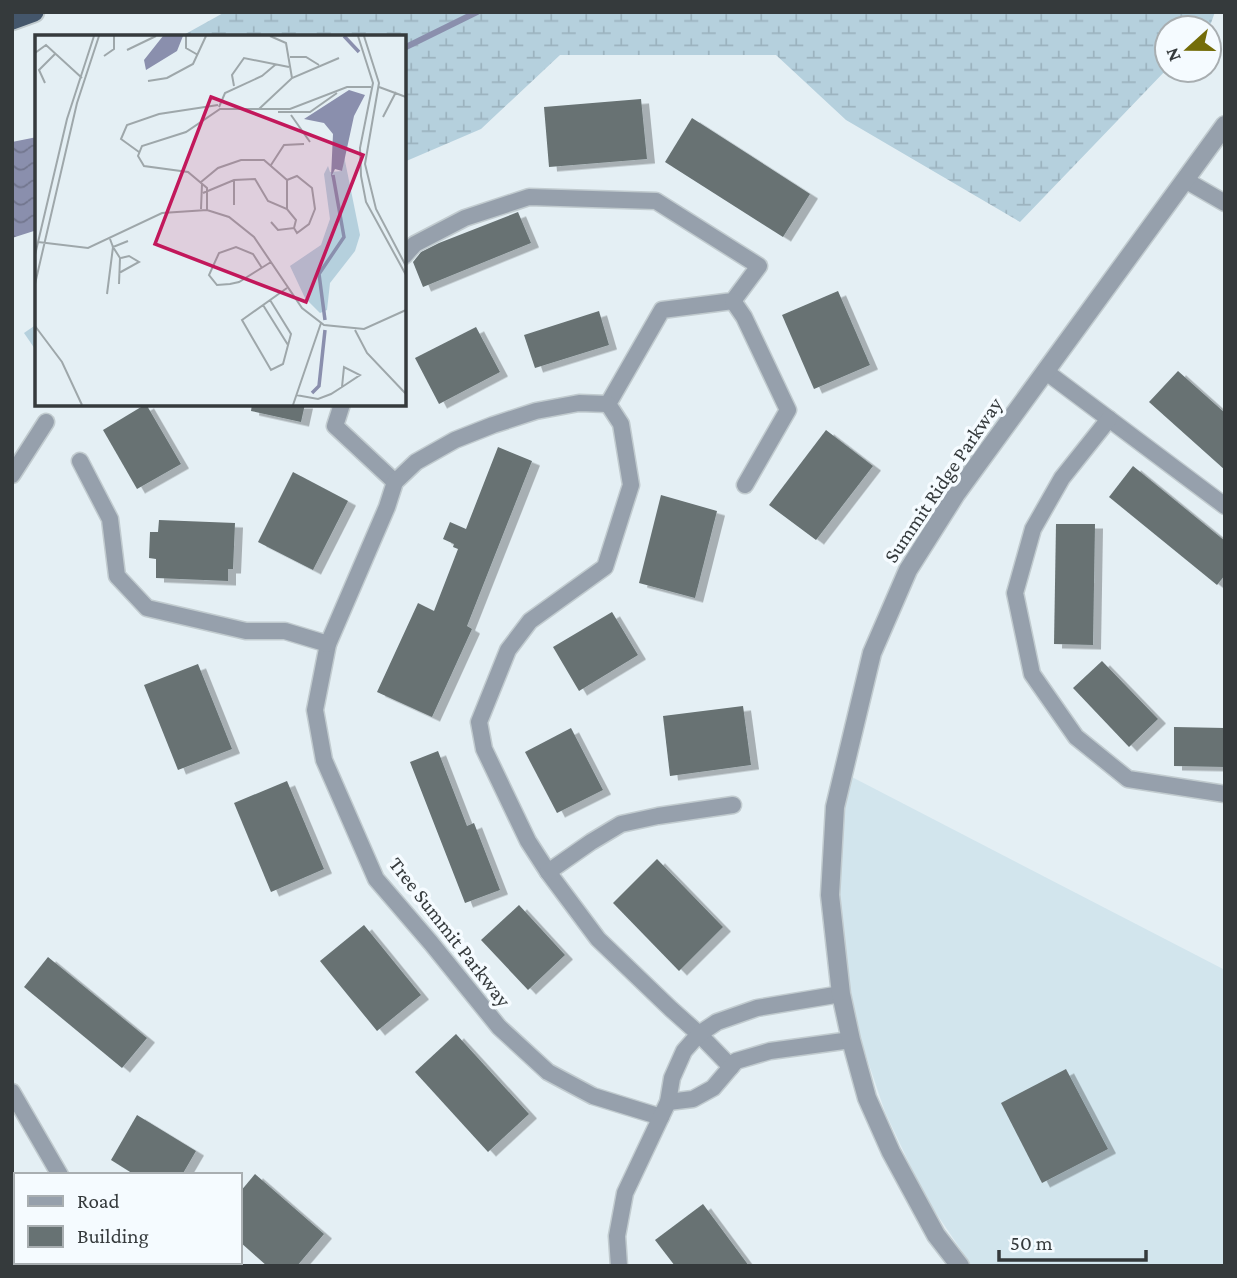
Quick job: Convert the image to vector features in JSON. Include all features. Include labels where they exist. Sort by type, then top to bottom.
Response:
[{"type":"highway","points":[[12,20],[34,12]]},
{"type":"street","name":"Summit Ridge Parkway","points":[[960,1266],[936,1235],[891,1152],[867,1098],[851,1040],[841,994],[830,895],[835,807],[872,653],[908,570],[956,494],[1225,125]]},
{"type":"street","points":[[1185,180],[1225,203]]},
{"type":"street","points":[[406,254],[415,244],[465,218],[529,197],[656,201],[759,265],[733,301],[662,310],[608,404],[621,424],[631,485],[605,567],[530,621],[508,650],[479,722],[484,749],[528,841],[548,872],[598,939],[699,1034],[731,1068]]},
{"type":"street","points":[[733,301],[744,317],[788,410],[746,485]]},
{"type":"street","points":[[1045,371],[1225,506]]},
{"type":"street","name":"Tree Summit Parkway","points":[[608,404],[579,403],[536,411],[493,425],[455,440],[416,462],[395,482],[387,507],[328,644],[315,710],[324,760],[376,878],[499,1027],[548,1072],[593,1096],[661,1117]]},
{"type":"street","points":[[341,406],[335,426],[395,482]]},
{"type":"street","points":[[1110,419],[1062,478],[1032,528],[1015,593],[1032,674],[1076,737],[1128,779],[1225,794]]},
{"type":"street","points":[[12,475],[46,422]]},
{"type":"street","points":[[80,461],[110,519],[117,576],[147,608],[246,631],[285,631],[328,644]]},
{"type":"street","points":[[548,872],[621,824],[733,805]]},
{"type":"street","points":[[619,1266],[617,1236],[625,1194],[668,1102],[672,1078],[684,1051],[699,1034],[717,1022],[757,1008],[841,994]]},
{"type":"street","points":[[668,1102],[693,1099],[713,1088],[736,1061],[770,1051],[851,1040]]},
{"type":"street","points":[[12,1092],[59,1173]]},
{"type":"shaded area","points":[[848,775],[1225,970],[1225,1266],[972,1266],[925,1197],[885,1112],[860,1038],[845,966],[836,898],[838,838]]},
{"type":"green space","points":[[225,12],[1215,12],[1153,14],[1153,84],[1020,222],[846,120],[776,55],[560,55],[481,129],[406,161],[406,35],[184,35]]},
{"type":"green space","points":[[35,325],[35,349],[24,333]]},
{"type":"water","points":[[35,137],[35,231],[12,238],[12,142]]},
{"type":"building","points":[[641,99],[647,159],[549,167],[544,107]]},
{"type":"building","points":[[692,118],[810,194],[783,237],[665,162]]},
{"type":"building","points":[[518,212],[531,243],[423,287],[413,262],[421,252]]},
{"type":"building","points":[[838,291],[870,365],[814,389],[782,315]]},
{"type":"building","points":[[599,311],[609,345],[535,368],[524,335]]},
{"type":"building","points":[[476,327],[500,372],[439,404],[415,358]]},
{"type":"building","points":[[1178,371],[1225,413],[1225,470],[1149,402]]},
{"type":"building","points":[[143,406],[147,406],[181,464],[137,489],[103,430]]},
{"type":"building","points":[[252,406],[305,406],[301,422],[251,411]]},
{"type":"building","points":[[826,430],[873,466],[816,540],[769,505]]},
{"type":"building","points":[[498,447],[532,461],[467,626],[472,629],[432,717],[377,692],[418,603],[434,611],[458,549],[443,539],[450,522],[466,529]]},
{"type":"building","points":[[1133,466],[1225,541],[1225,575],[1217,585],[1109,497]]},
{"type":"building","points":[[293,472],[348,501],[313,570],[258,542]]},
{"type":"building","points":[[661,495],[717,511],[695,598],[639,583]]},
{"type":"building","points":[[159,520],[235,523],[233,569],[228,569],[228,581],[156,578],[156,559],[149,558],[150,532],[158,532]]},
{"type":"building","points":[[1056,524],[1095,524],[1093,645],[1054,644]]},
{"type":"building","points":[[612,612],[638,655],[579,691],[553,647]]},
{"type":"building","points":[[1102,661],[1158,719],[1129,747],[1073,688]]},
{"type":"building","points":[[198,664],[232,749],[178,770],[144,685]]},
{"type":"building","points":[[743,706],[751,765],[670,776],[663,716]]},
{"type":"building","points":[[1174,727],[1225,728],[1225,767],[1174,766]]},
{"type":"building","points":[[571,728],[603,790],[557,813],[525,752]]},
{"type":"building","points":[[438,751],[467,826],[474,823],[500,890],[465,903],[410,762]]},
{"type":"building","points":[[287,781],[324,869],[271,892],[234,803]]},
{"type":"building","points":[[657,859],[723,927],[679,971],[613,903]]},
{"type":"building","points":[[519,905],[565,955],[528,990],[481,940]]},
{"type":"building","points":[[364,925],[421,995],[377,1031],[320,961]]},
{"type":"building","points":[[48,957],[147,1038],[122,1068],[24,987]]},
{"type":"building","points":[[456,1034],[529,1114],[488,1152],[415,1072]]},
{"type":"building","points":[[1066,1069],[1108,1149],[1042,1183],[1001,1103]]},
{"type":"building","points":[[137,1115],[196,1151],[183,1173],[132,1173],[111,1160]]},
{"type":"building","points":[[255,1174],[324,1234],[297,1266],[267,1266],[242,1244],[242,1190]]},
{"type":"building","points":[[703,1204],[749,1266],[675,1266],[655,1240]]},
{"type":"waterway","points":[[406,47],[477,12]]}]
